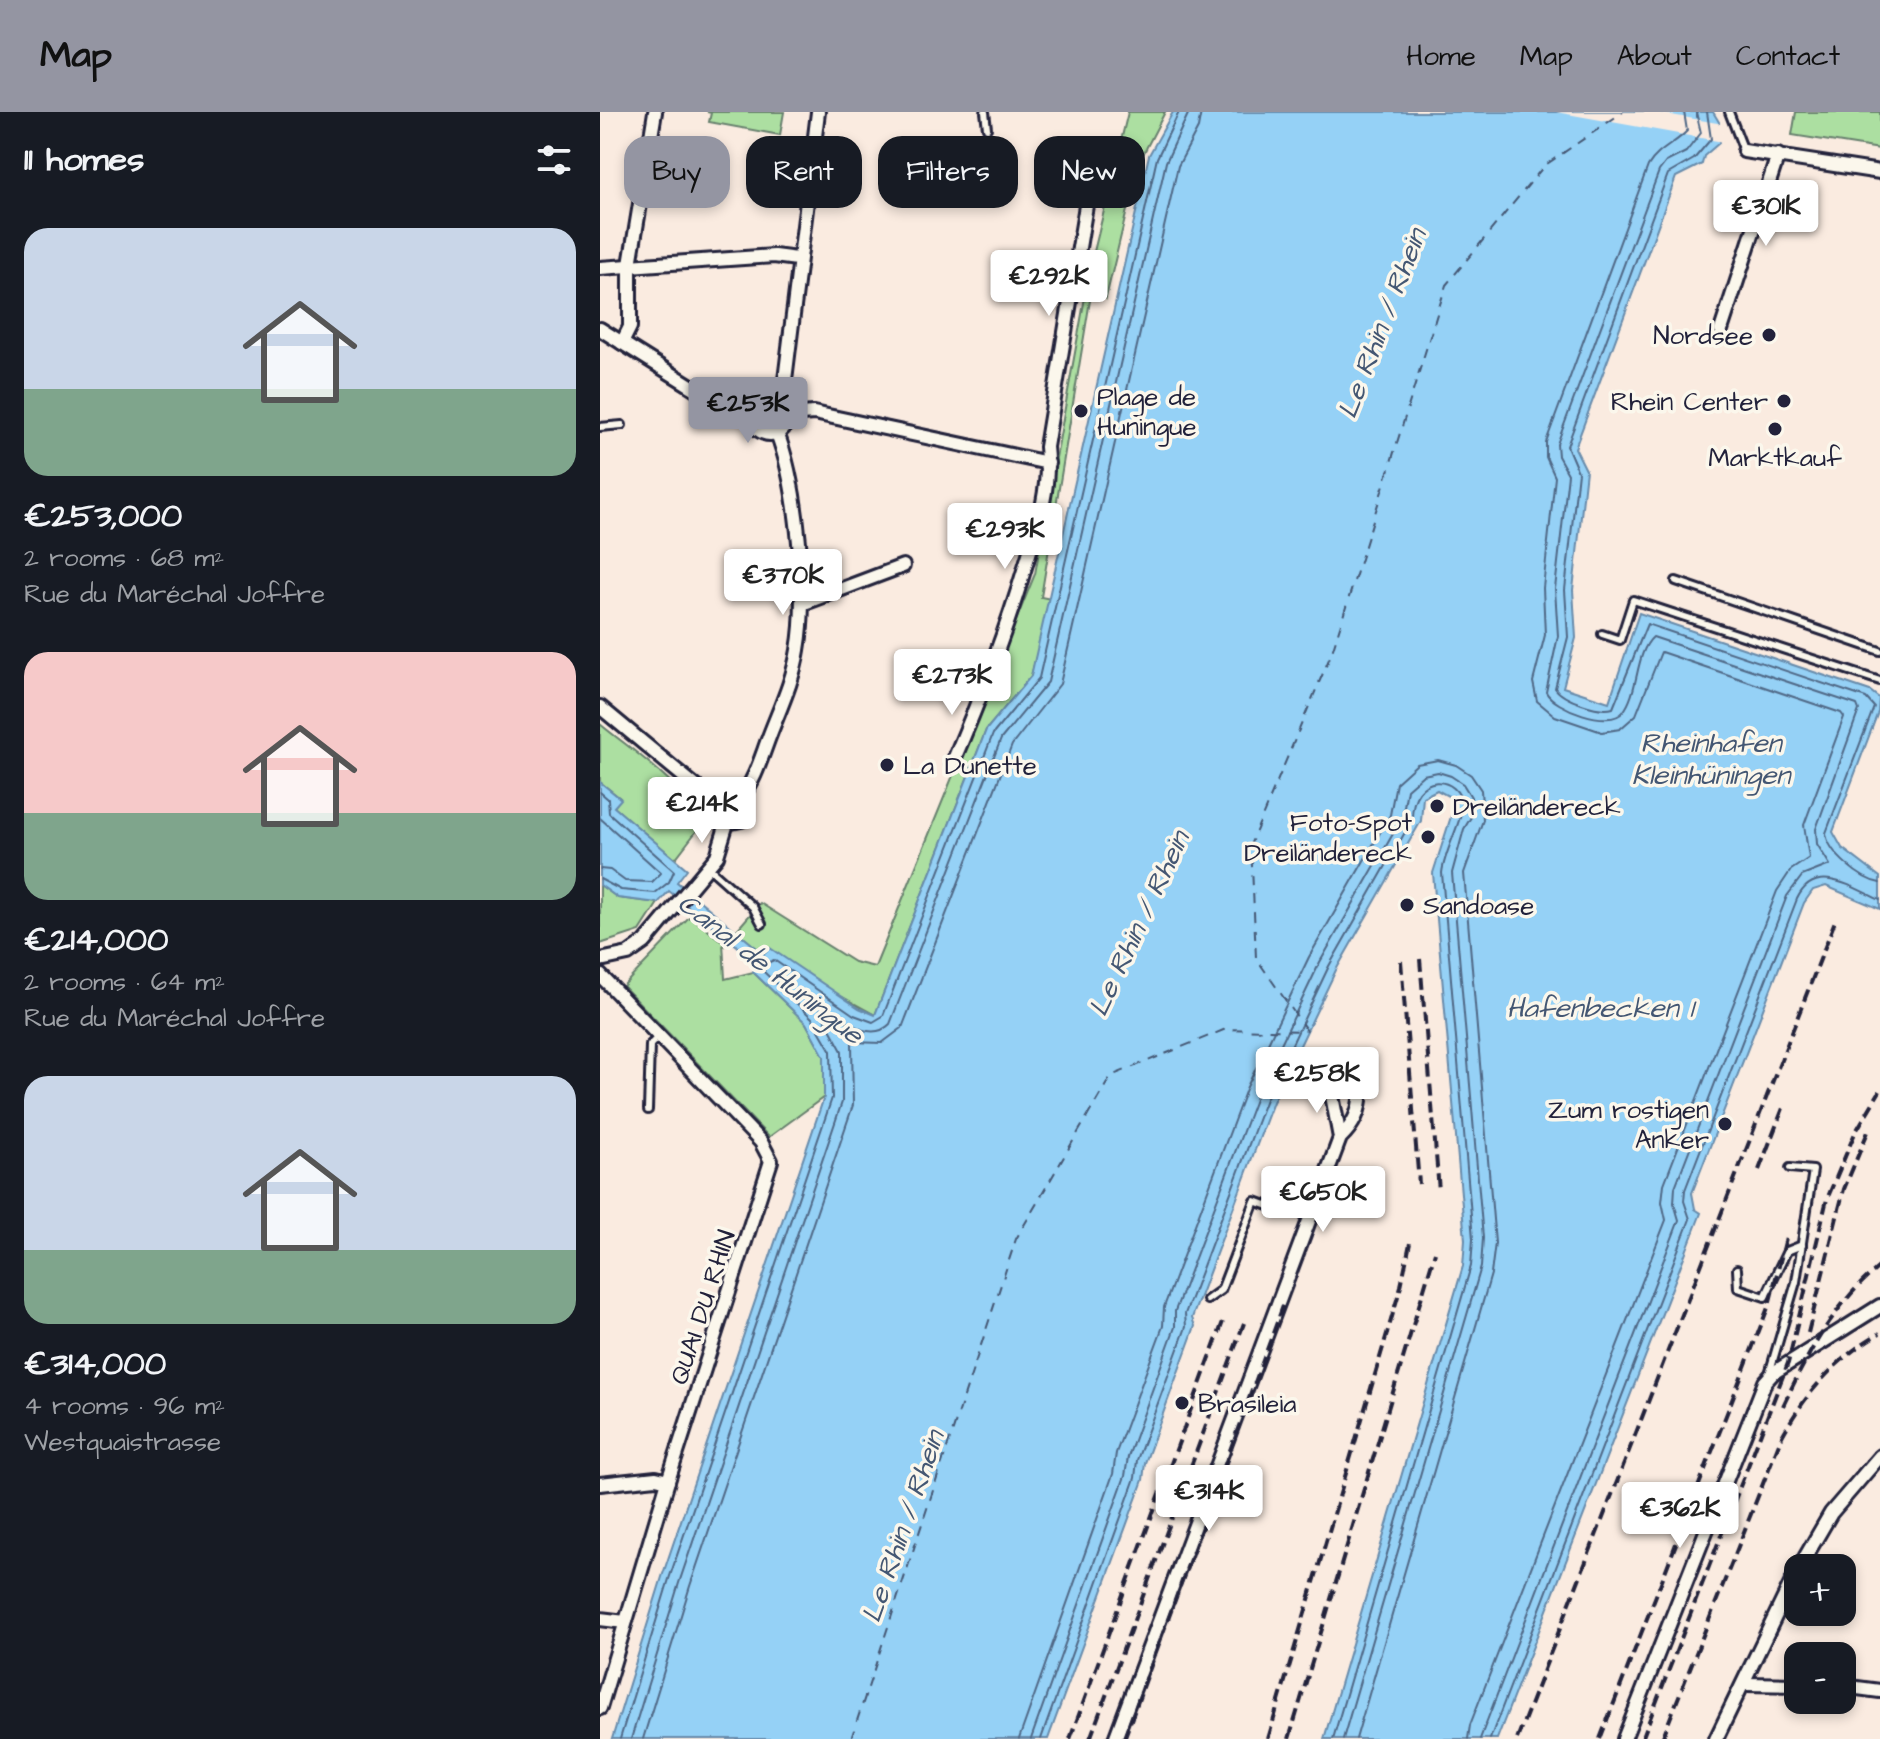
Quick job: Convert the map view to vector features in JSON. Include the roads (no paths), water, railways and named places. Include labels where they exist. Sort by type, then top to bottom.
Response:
[{"type":"street","points":[[622,343],[630,327],[630,265],[655,112]]},
{"type":"street","points":[[778,399],[785,380],[797,259],[818,112]]},
{"type":"street","points":[[1744,151],[1880,172]]},
{"type":"street","points":[[1721,330],[1778,155]]},
{"type":"street","points":[[952,764],[991,673],[1040,520],[1048,463],[1046,447],[1086,208]]},
{"type":"street","points":[[600,268],[774,256],[797,259]]},
{"type":"street","points":[[600,329],[723,406],[751,413]]},
{"type":"street","points":[[761,399],[778,399],[788,415],[787,423],[777,433],[761,432],[753,424],[751,413],[761,399]]},
{"type":"street","points":[[788,415],[814,413],[1048,463]]},
{"type":"street","points":[[600,707],[717,804],[720,819],[727,823],[741,820],[746,813],[741,798],[756,770],[792,678],[802,604],[792,486],[788,459],[777,433]]},
{"type":"street","points":[[802,604],[903,566]]},
{"type":"street","points":[[717,804],[728,794],[741,798]]},
{"type":"street","points":[[600,960],[628,954],[660,924],[717,856],[727,823]]},
{"type":"street","name":"QUAI DU RHIN","points":[[600,975],[761,1142],[771,1161],[668,1481],[600,1708]]},
{"type":"street","points":[[1115,1739],[1340,1138],[1340,1123],[1328,1091],[1333,1081],[1348,1076],[1360,1087],[1360,1099],[1350,1129],[1340,1138]]},
{"type":"street","points":[[1624,1739],[1768,1377],[1880,1306]]},
{"type":"street","points":[[1807,1554],[1831,1513],[1880,1456]]},
{"type":"street","points":[[600,1484],[656,1478],[668,1481]]},
{"type":"street","points":[[1716,1739],[1784,1599]]},
{"type":"street","points":[[600,1619],[625,1622]]},
{"type":"street","points":[[1745,1684],[1784,1685]]},
{"type":"street","points":[[1856,1688],[1880,1691]]},
{"type":"lane","points":[[985,112],[987,128]]},
{"type":"lane","points":[[1729,112],[1744,151]]},
{"type":"lane","points":[[600,427],[622,425]]},
{"type":"lane","points":[[1676,581],[1880,651]]},
{"type":"lane","points":[[1602,634],[1620,640],[1633,600],[1880,681]]},
{"type":"lane","points":[[704,872],[753,907],[762,924]]},
{"type":"lane","points":[[648,1110],[650,1045],[658,1037]]},
{"type":"lane","points":[[1768,1377],[1792,1296],[1813,1170],[1790,1168]]},
{"type":"lane","points":[[1207,1300],[1221,1290],[1255,1201],[1277,1209]]},
{"type":"lane","points":[[1737,1269],[1738,1288],[1765,1297],[1787,1251],[1802,1245]]},
{"type":"water","points":[[1173,112],[1713,112],[1719,122],[1719,143],[1704,156],[1702,164],[1676,177],[1575,448],[1586,470],[1573,590],[1576,638],[1563,687],[1609,702],[1639,613],[1870,691],[1879,698],[1878,712],[1833,832],[1842,848],[1880,877],[1880,909],[1826,886],[1813,890],[1804,903],[1692,1193],[1695,1209],[1701,1213],[1497,1739],[1324,1739],[1463,1266],[1465,1240],[1433,873],[1454,807],[1450,797],[1437,790],[1423,797],[1421,821],[1336,970],[1273,1102],[1192,1318],[1195,1326],[1145,1463],[1143,1480],[1048,1739],[612,1739],[662,1577],[824,1097],[824,1056],[806,1023],[753,972],[757,962],[669,891],[658,903],[618,898],[600,885],[600,782],[621,799],[614,807],[687,869],[677,882],[764,954],[770,948],[859,1008],[875,1015],[986,730],[1031,676],[1137,208],[1145,208],[1145,173],[1149,155]]},
{"type":"railway","points":[[1517,1739],[1835,921]]},
{"type":"railway","points":[[1420,959],[1439,1191]]},
{"type":"railway","points":[[1401,961],[1419,1184]]},
{"type":"railway","points":[[1642,1739],[1788,1363],[1827,1199],[1855,1133],[1880,1091]]},
{"type":"railway","points":[[1759,1170],[1785,1103]]},
{"type":"railway","points":[[1808,1333],[1844,1189],[1870,1127]]},
{"type":"railway","points":[[1600,1739],[1769,1305],[1787,1234]]},
{"type":"railway","points":[[1268,1739],[1401,1286],[1410,1243]]},
{"type":"railway","points":[[1289,1739],[1435,1252]]},
{"type":"railway","points":[[1783,1406],[1824,1330],[1849,1296],[1880,1266]]},
{"type":"railway","points":[[1124,1739],[1283,1306]]},
{"type":"railway","points":[[1070,1739],[1224,1319]]},
{"type":"railway","points":[[1090,1739],[1244,1323]]},
{"type":"railway","points":[[1662,1739],[1781,1438],[1823,1378],[1850,1353],[1880,1333]]},
{"type":"place","name":"Nordsee","points":[[1769,335]]},
{"type":"place","name":"Rhein Center","points":[[1784,401]]},
{"type":"place","name":"Plage de Huningue","points":[[1081,411]]},
{"type":"place","name":"Marktkauf","points":[[1775,429]]},
{"type":"place","name":"La Dunette","points":[[887,765]]},
{"type":"place","name":"Dreiländereck","points":[[1437,806]]},
{"type":"place","name":"Foto-Spot Dreiländereck","points":[[1428,837]]},
{"type":"place","name":"Sandoase","points":[[1407,905]]},
{"type":"place","name":"Zum rostigen Anker","points":[[1725,1124]]},
{"type":"place","name":"Brasileia","points":[[1182,1403]]},
{"type":"water label","name":"Le Rhin / Rhein","points":[[1381,323]]},
{"type":"water label","name":"Rheinhafen Kleinhüningen","points":[[1711,758]]},
{"type":"water label","name":"Le Rhin / Rhein","points":[[1138,923]]},
{"type":"water label","name":"Canal de Huningue","points":[[771,968]]},
{"type":"water label","name":"Hafenbecken 1","points":[[1600,1007]]},
{"type":"water label","name":"Le Rhin / Rhein","points":[[902,1526]]}]
